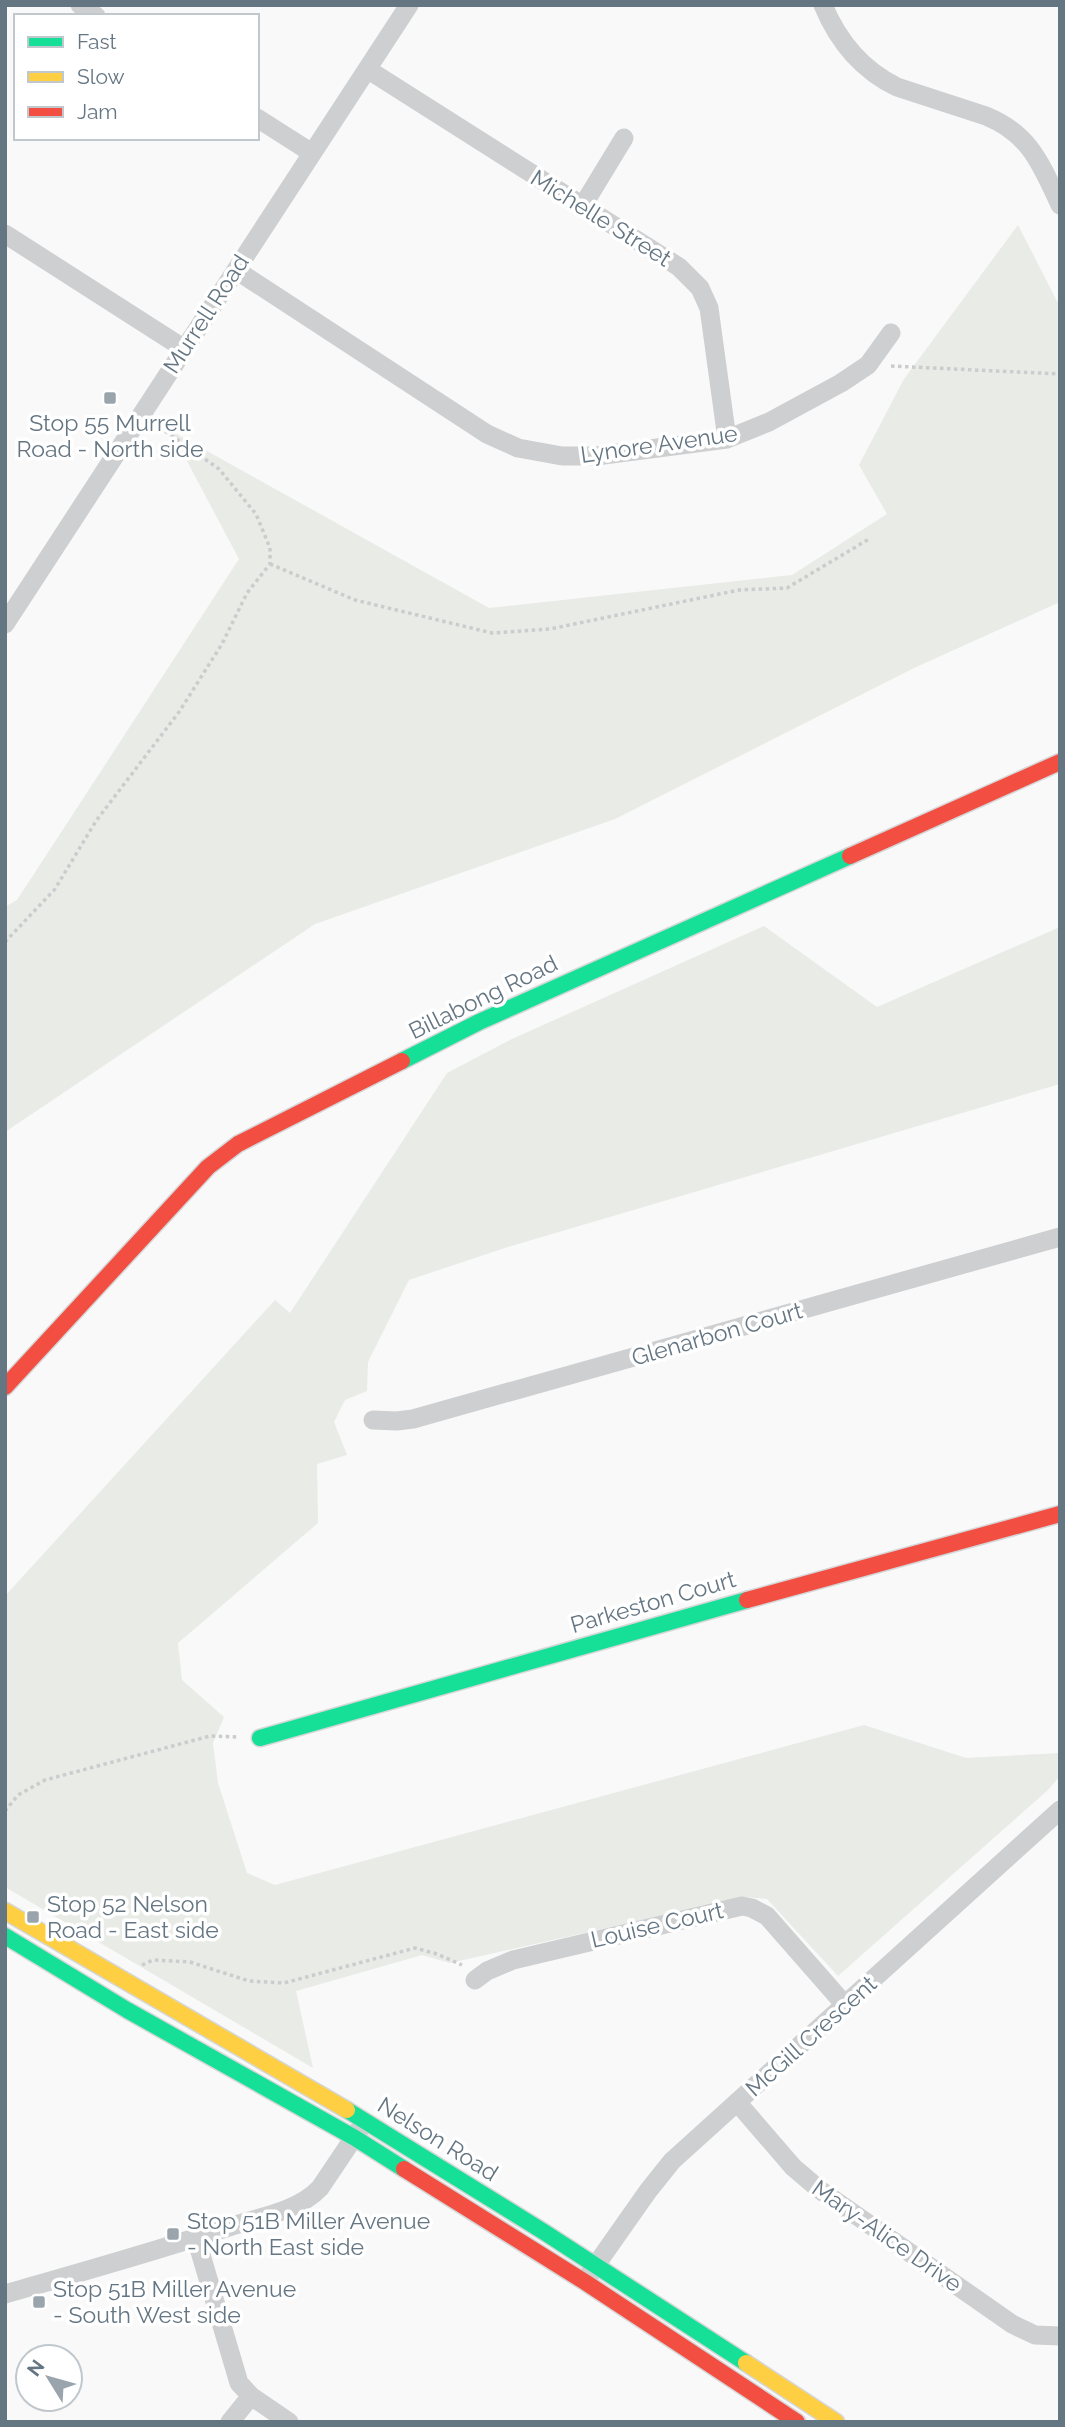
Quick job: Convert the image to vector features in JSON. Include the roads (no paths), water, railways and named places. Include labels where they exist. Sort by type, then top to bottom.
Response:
[{"type":"street","name":"Murrell Road","points":[[5,624],[409,5]]},
{"type":"street","points":[[823,5],[836,33],[847,47],[884,81],[986,116],[1020,136],[1039,160],[1060,205]]},
{"type":"street","name":"Michelle Street","points":[[367,69],[679,267],[701,289],[711,315],[727,439]]},
{"type":"street","points":[[259,119],[312,153]]},
{"type":"street","points":[[582,207],[624,138]]},
{"type":"street","points":[[5,234],[183,348]]},
{"type":"street","name":"Lynore Avenue","points":[[236,271],[466,421],[518,448],[553,456],[596,456],[727,439],[746,433],[800,407],[868,365],[891,333]]},
{"type":"street","name":"Billabong Road","points":[[5,1387],[12,1367],[208,1167],[237,1144],[479,1022],[1060,762]]},
{"type":"street","name":"Glenarbon Court","points":[[373,1420],[413,1419],[1060,1237]]},
{"type":"street","name":"Parkeston Court","points":[[260,1738],[1060,1514]]},
{"type":"street","name":"McGill Crescent","points":[[585,2282],[660,2174],[672,2161],[1060,1810]]},
{"type":"street","name":"Louise Court","points":[[470,1973],[486,1971],[513,1960],[742,1906],[767,1916],[845,2005]]},
{"type":"street","name":"Nelson Road","points":[[5,1910],[141,1993],[365,2121],[596,2264],[836,2422]]},
{"type":"street","name":"Nelson Road","points":[[5,1936],[127,2010],[355,2138],[585,2282],[797,2422]]},
{"type":"street","name":"Mary-Alice Drive","points":[[737,2102],[793,2167],[834,2202],[1012,2324],[1035,2335],[1060,2336]]},
{"type":"street","points":[[5,2294],[196,2238],[285,2209],[306,2199],[320,2188],[365,2121]]},
{"type":"street","points":[[196,2238],[239,2383],[251,2396],[289,2422]]},
{"type":"street","points":[[230,2422],[251,2396]]},
{"type":"place","name":"Stop 55 Murrell Road - North side","points":[[110,398]]},
{"type":"place","name":"Stop 52 Nelson Road - East side","points":[[33,1917]]},
{"type":"place","name":"Stop 51B Miller Avenue - North East side","points":[[173,2234]]},
{"type":"place","name":"Stop 51B Miller Avenue - South West side","points":[[39,2302]]}]
